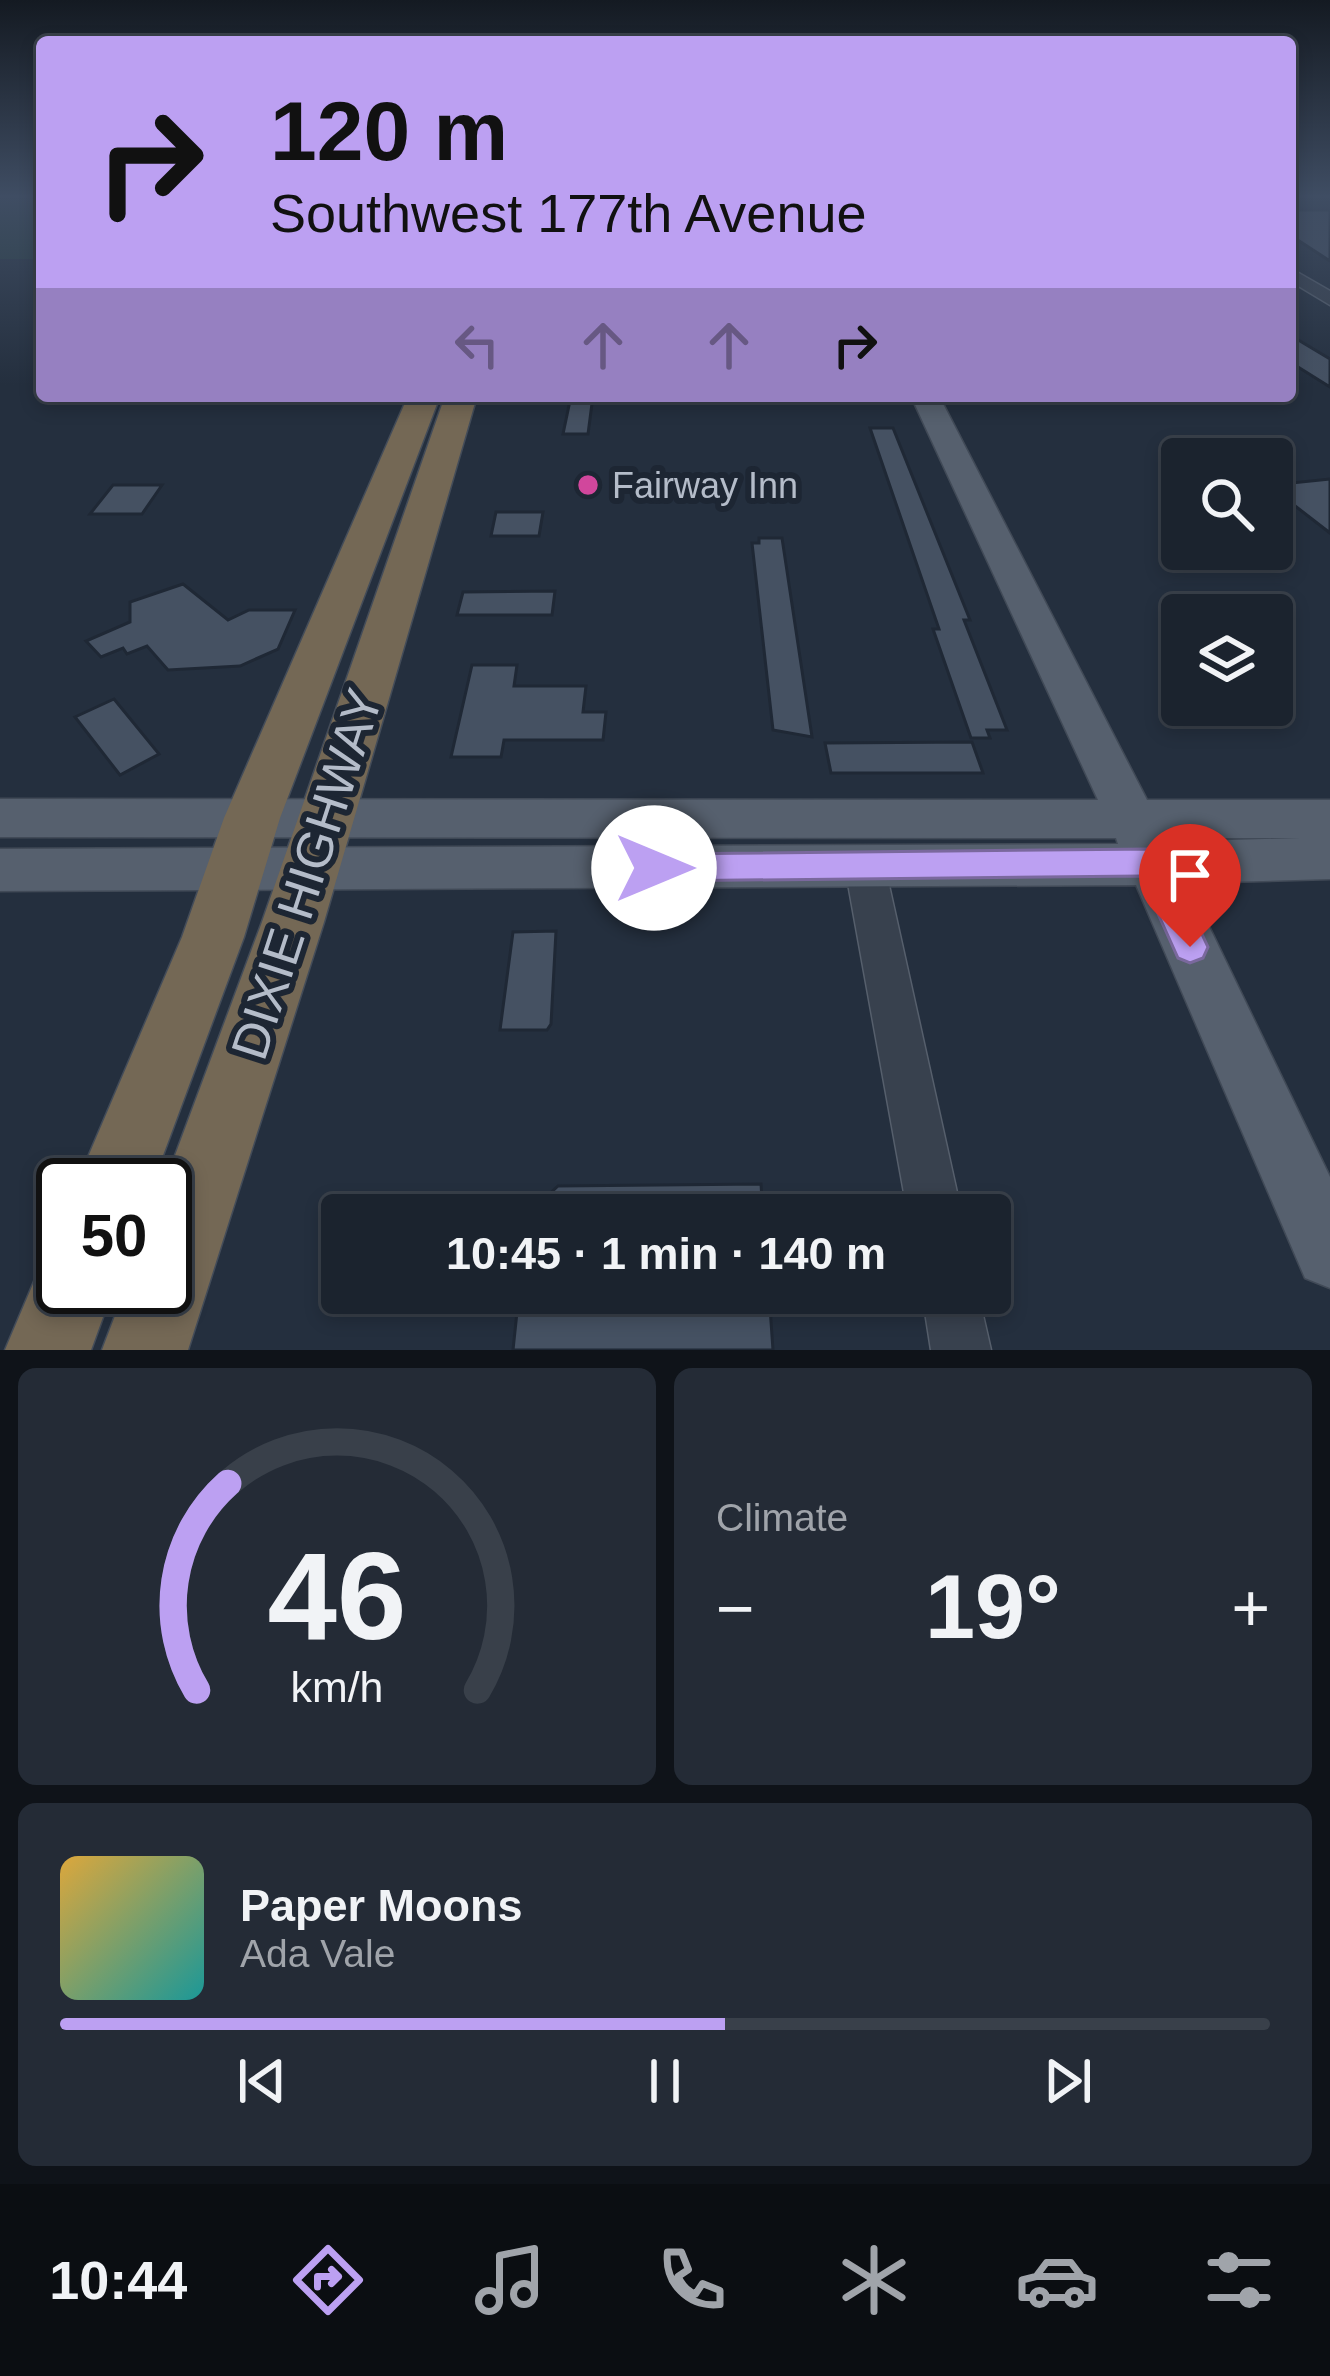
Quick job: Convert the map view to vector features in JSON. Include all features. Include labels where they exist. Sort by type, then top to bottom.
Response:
[{"type":"highway","name":"DIXIE HIGHWAY","points":[[124,1158],[244,843],[422,402]]},
{"type":"highway","name":"DIXIE HIGHWAY","points":[[145,1350],[318,843],[458,402]]},
{"type":"highway","points":[[48,1350],[62,1314]]},
{"type":"main road","points":[[928,402],[1142,840],[1330,1252]]},
{"type":"main road","points":[[0,818],[244,843],[1142,840],[1330,858]]},
{"type":"main road","points":[[318,843],[865,867],[1330,819]]},
{"type":"main road","points":[[0,870],[244,843]]},
{"type":"street","points":[[1296,277],[1330,299]]},
{"type":"street","points":[[865,867],[931,1194]]},
{"type":"street","points":[[954,1314],[961,1350]]},
{"type":"building","points":[[1296,339],[1330,359],[1330,387],[1296,366]]},
{"type":"building","points":[[570,402],[592,402],[588,434],[563,434]]},
{"type":"building","points":[[870,428],[893,428],[970,620],[964,620],[1007,730],[987,730],[990,738],[971,738]]},
{"type":"building","points":[[1330,479],[1330,533],[1293,504],[1293,483]]},
{"type":"building","points":[[113,485],[162,485],[142,514],[90,514]]},
{"type":"building","points":[[496,512],[543,512],[539,536],[491,536]]},
{"type":"building","points":[[759,538],[782,538],[812,737],[773,730],[752,543],[759,543]]},
{"type":"building","points":[[183,584],[228,620],[249,610],[295,610],[278,649],[240,666],[168,670],[147,646],[127,654],[123,648],[101,657],[86,641],[130,622],[130,602]]},
{"type":"building","points":[[555,591],[552,615],[457,615],[463,592]]},
{"type":"building","points":[[472,665],[517,665],[514,686],[586,686],[583,712],[606,712],[603,740],[504,740],[501,757],[451,757]]},
{"type":"building","points":[[114,699],[159,754],[120,775],[75,717]]},
{"type":"building","points":[[972,742],[983,773],[831,773],[825,743]]},
{"type":"building","points":[[556,931],[551,1024],[547,1030],[500,1030],[513,932]]},
{"type":"building","points":[[761,1184],[762,1194],[549,1194],[558,1186]]},
{"type":"building","points":[[517,1314],[770,1314],[773,1350],[513,1350]]},
{"type":"place","name":"Fairway Inn","points":[[588,485]]},
{"type":"route","points":[[654,868],[1152,862],[1190,947]]}]
